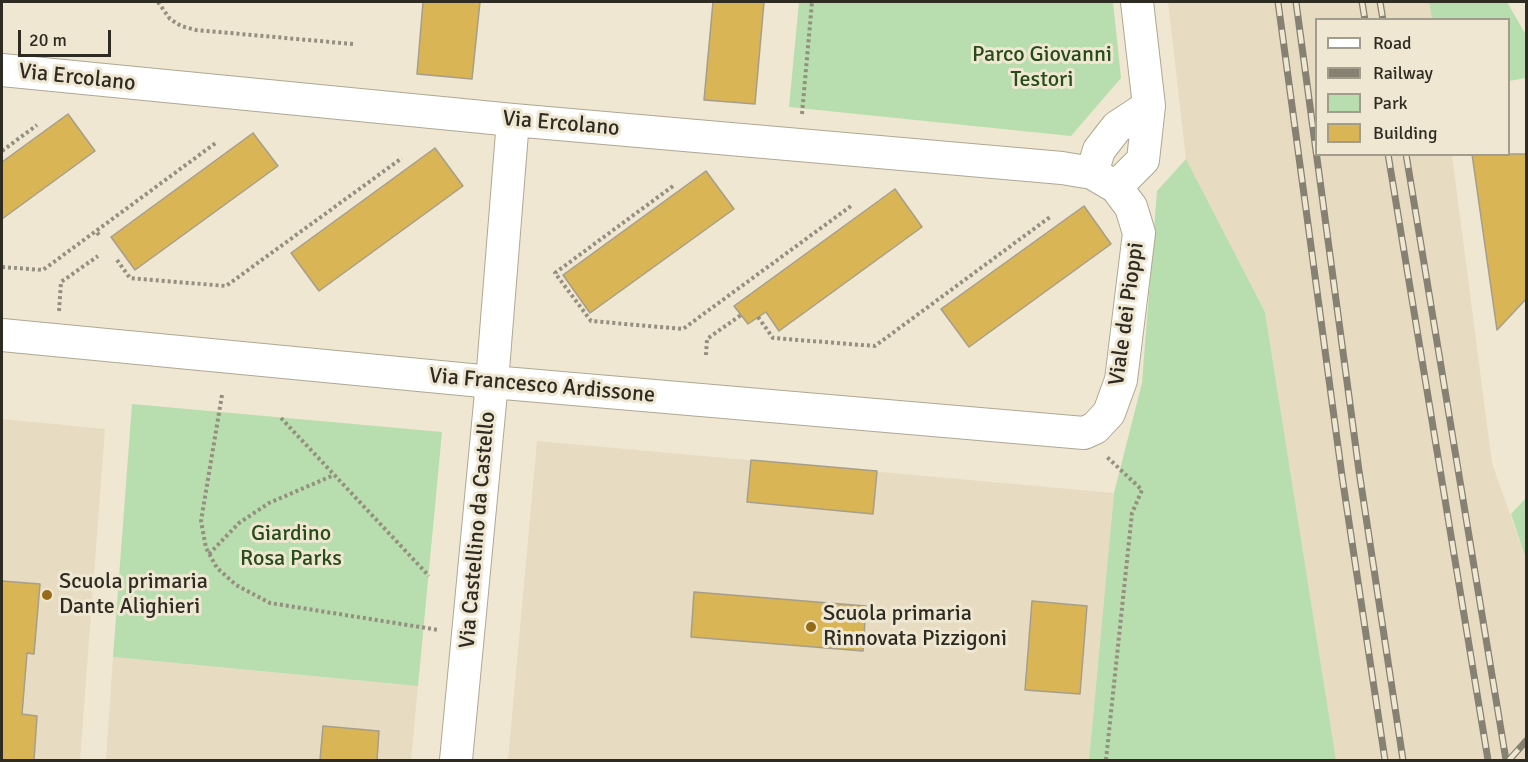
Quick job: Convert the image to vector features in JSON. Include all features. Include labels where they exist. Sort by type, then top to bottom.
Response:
[{"type":"street","points":[[1104,180],[1143,160],[1149,106],[1137,2]]},
{"type":"street","name":"Via Ercolano","points":[[2,70],[513,120],[1062,168],[1104,180]]},
{"type":"street","name":"Via Castellino da Castello","points":[[456,760],[492,382],[513,120]]},
{"type":"street","name":"Viale dei Pioppi","points":[[1084,433],[1095,428],[1109,413],[1121,380],[1139,233],[1131,207],[1104,180]]},
{"type":"street","name":"Via Francesco Ardissone","points":[[2,335],[492,382],[1084,433]]},
{"type":"path","points":[[158,2],[170,19],[181,26],[196,30],[353,44]]},
{"type":"path","points":[[800,145],[812,2]]},
{"type":"path","points":[[2,151],[37,125]]},
{"type":"path","points":[[2,267],[43,270],[97,233],[217,142]]},
{"type":"path","points":[[117,260],[130,278],[226,286],[402,158]]},
{"type":"path","points":[[673,186],[555,273],[591,321],[683,329],[851,206]]},
{"type":"path","points":[[758,317],[772,338],[874,346],[1050,217]]},
{"type":"path","points":[[57,340],[62,282],[98,256]]},
{"type":"path","points":[[738,289],[742,294]]},
{"type":"path","points":[[706,355],[707,339],[741,315]]},
{"type":"path","points":[[222,395],[201,520],[206,548],[217,568],[236,585],[270,603],[439,630]]},
{"type":"path","points":[[281,418],[429,576]]},
{"type":"path","points":[[1084,433],[1142,490],[1132,513],[1106,760]]},
{"type":"path","points":[[209,554],[239,523],[270,503],[334,475]]},
{"type":"shaded area","points":[[1168,2],[1429,2],[1432,18],[1315,18],[1315,156],[1452,156],[1492,463],[1526,559],[1526,760],[1336,760],[1265,312],[1186,159]]},
{"type":"shaded area","name":"Scuola primaria Dante Alighieri","points":[[2,419],[105,429],[80,760],[2,760]]},
{"type":"shaded area","name":"Scuola primaria Rinnovata Pizzigoni","points":[[537,441],[1114,493],[1089,760],[508,760]]},
{"type":"shaded area","points":[[113,657],[418,686],[411,760],[106,760]]},
{"type":"green space","name":"Parco Giovanni Testori","points":[[799,2],[1113,2],[1121,78],[1071,136],[789,107]]},
{"type":"green space","points":[[1429,2],[1507,2],[1526,35],[1526,78],[1510,81],[1510,18],[1432,18]]},
{"type":"green space","points":[[1186,159],[1265,312],[1336,760],[1089,760],[1114,493],[1142,383],[1157,191]]},
{"type":"green space","name":"Giardino Rosa Parks","points":[[132,404],[442,432],[418,686],[113,657]]},
{"type":"green space","points":[[1526,498],[1526,559],[1511,514]]},
{"type":"building","points":[[423,2],[480,2],[472,79],[417,74]]},
{"type":"building","points":[[713,2],[764,2],[755,104],[704,100]]},
{"type":"building","points":[[68,114],[95,151],[2,219],[2,162]]},
{"type":"building","points":[[253,133],[278,166],[135,270],[111,237]]},
{"type":"building","points":[[435,148],[463,186],[319,291],[291,253]]},
{"type":"building","points":[[1527,154],[1527,298],[1497,330],[1472,156]]},
{"type":"building","points":[[706,171],[734,209],[590,313],[563,275]]},
{"type":"building","points":[[895,189],[922,227],[779,331],[766,312],[748,324],[734,306]]},
{"type":"building","points":[[1084,206],[1111,244],[969,347],[941,309]]},
{"type":"building","points":[[751,460],[877,471],[873,514],[747,502]]},
{"type":"building","points":[[2,581],[40,584],[34,654],[27,653],[22,714],[37,716],[34,760],[2,760]]},
{"type":"building","points":[[694,592],[866,606],[863,651],[691,637]]},
{"type":"building","points":[[1032,601],[1087,606],[1080,694],[1025,690]]},
{"type":"building","points":[[323,726],[379,731],[377,760],[320,760]]},
{"type":"railway","points":[[1278,2],[1342,476],[1385,760]]},
{"type":"railway","points":[[1296,2],[1315,143]]},
{"type":"railway","points":[[1362,2],[1365,18]]},
{"type":"railway","points":[[1380,2],[1383,18]]},
{"type":"railway","points":[[1317,156],[1359,471],[1403,760]]},
{"type":"railway","points":[[1388,156],[1488,760]]},
{"type":"railway","points":[[1406,156],[1506,760]]},
{"type":"railway","points":[[1509,760],[1526,741]]},
{"type":"place","name":"Scuola primaria Dante Alighieri","points":[[47,595]]},
{"type":"place","name":"Scuola primaria Rinnovata Pizzigoni","points":[[811,627]]}]
